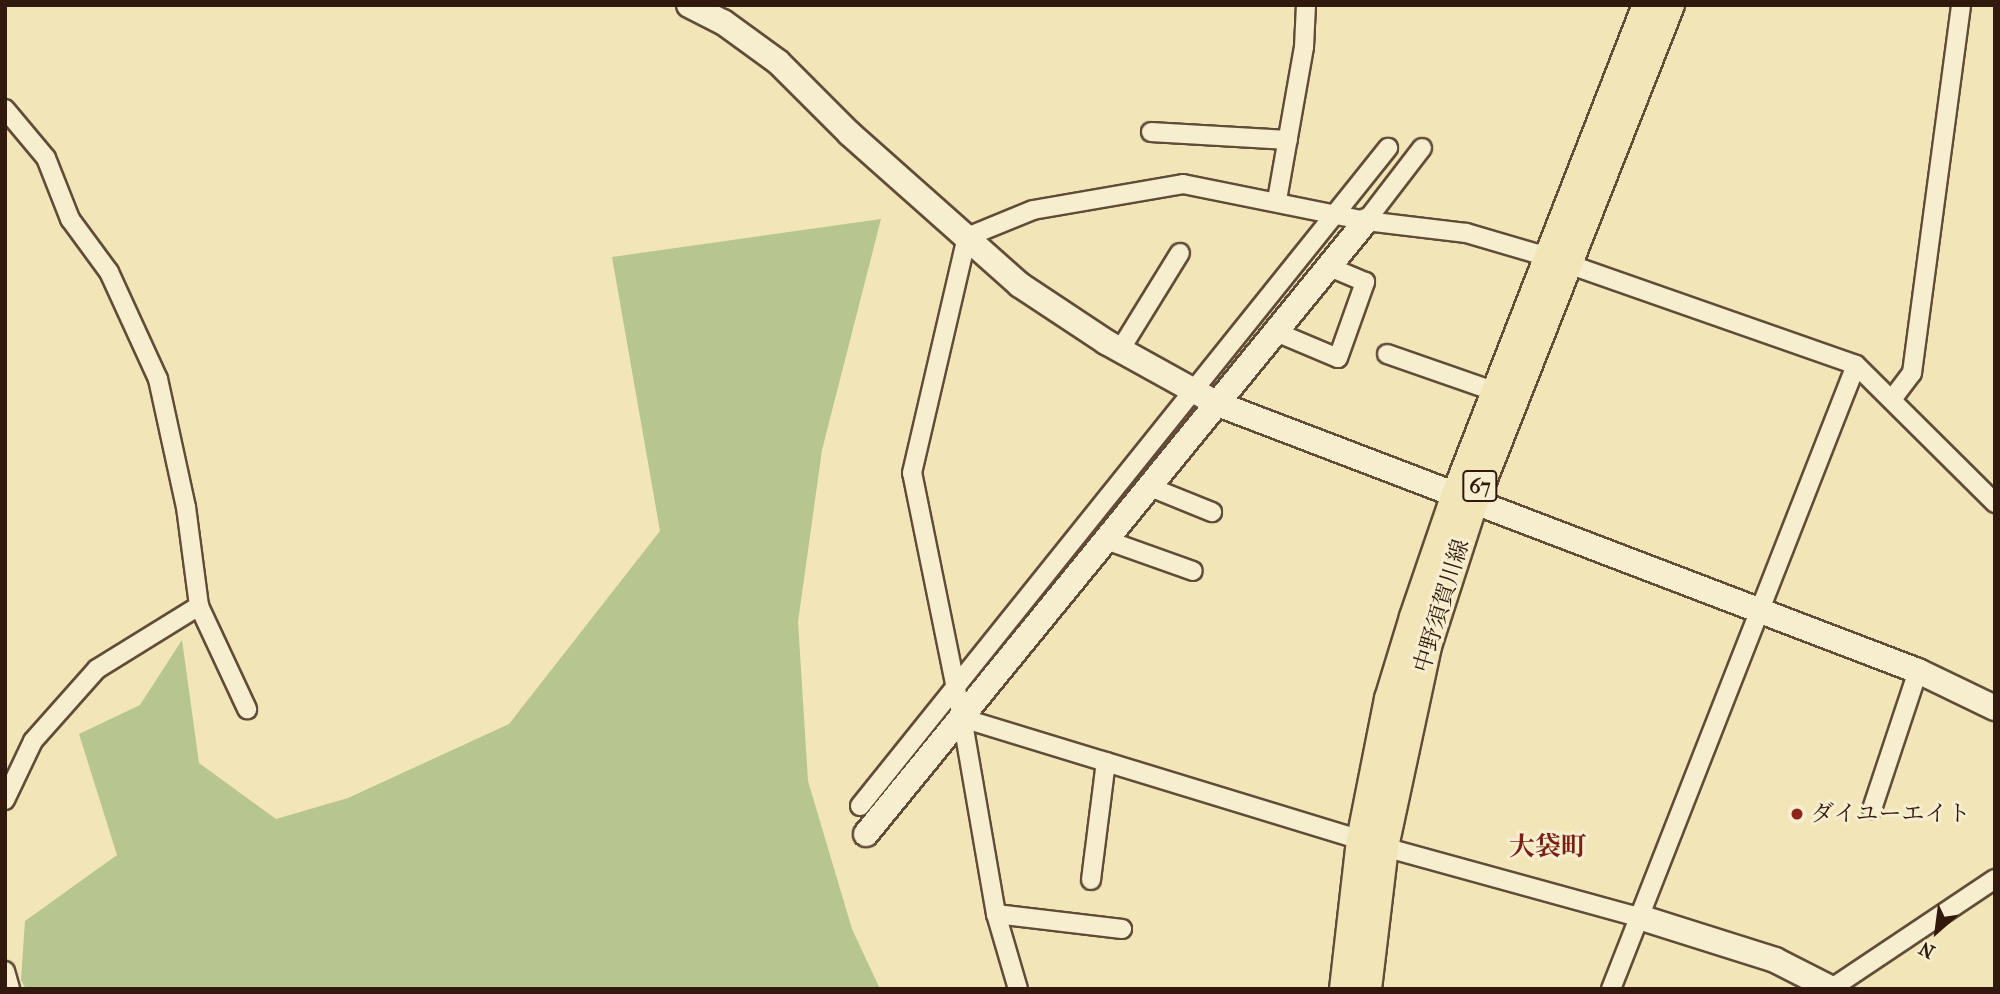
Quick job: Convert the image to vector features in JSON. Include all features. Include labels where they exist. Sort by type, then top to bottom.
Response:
[{"type":"main road","name":"中野須賀川線","points":[[1344,989],[1372,844],[1389,699],[1558,261],[1647,5]]},
{"type":"main road","name":"中野須賀川線","points":[[1464,501],[1496,392],[1558,261],[1670,5]]},
{"type":"main road","name":"中野須賀川線","points":[[1367,989],[1372,844]]},
{"type":"street","points":[[689,5],[723,22],[778,62],[850,134],[1020,285],[1120,350],[1218,404],[1760,614],[1918,671],[1995,708]]},
{"type":"street","points":[[1277,200],[1306,5]]},
{"type":"street","points":[[1893,398],[1912,373],[1961,5]]},
{"type":"street","points":[[5,110],[46,158],[70,219],[110,272],[158,379],[186,507],[199,606],[247,709]]},
{"type":"street","points":[[1151,132],[1287,141]]},
{"type":"street","points":[[860,806],[1388,148]]},
{"type":"street","points":[[866,834],[1218,404],[1422,148]]},
{"type":"street","points":[[967,237],[1033,210],[1183,184],[1277,200],[1366,221],[1466,233],[1558,261],[1856,365],[1893,398],[1995,503]]},
{"type":"street","points":[[967,237],[912,473],[956,684],[996,914],[1018,989]]},
{"type":"street","points":[[1120,350],[1180,253]]},
{"type":"street","points":[[1276,332],[1338,358],[1365,282],[1329,267]]},
{"type":"street","points":[[1387,354],[1496,392]]},
{"type":"street","points":[[1611,989],[1856,365]]},
{"type":"street","points":[[1150,487],[1212,512]]},
{"type":"street","points":[[1106,540],[1193,571]]},
{"type":"street","points":[[5,800],[33,741],[97,669],[199,606]]},
{"type":"street","points":[[1872,809],[1918,671]]},
{"type":"street","points":[[962,718],[1372,844],[1639,918],[1775,960],[1832,989],[1995,879]]},
{"type":"street","points":[[1091,880],[1106,762]]},
{"type":"street","points":[[996,914],[1122,929]]},
{"type":"street","points":[[5,971],[10,989]]},
{"type":"green space","points":[[881,219],[822,450],[798,622],[808,781],[852,929],[880,989],[26,989],[21,980],[25,921],[117,855],[79,734],[140,705],[182,640],[199,763],[276,819],[348,798],[509,724],[660,531],[612,257]]},
{"type":"place","name":"ダイユーエイト","points":[[1797,814]]},
{"type":"district","name":"大袋町","points":[[1548,847]]}]
